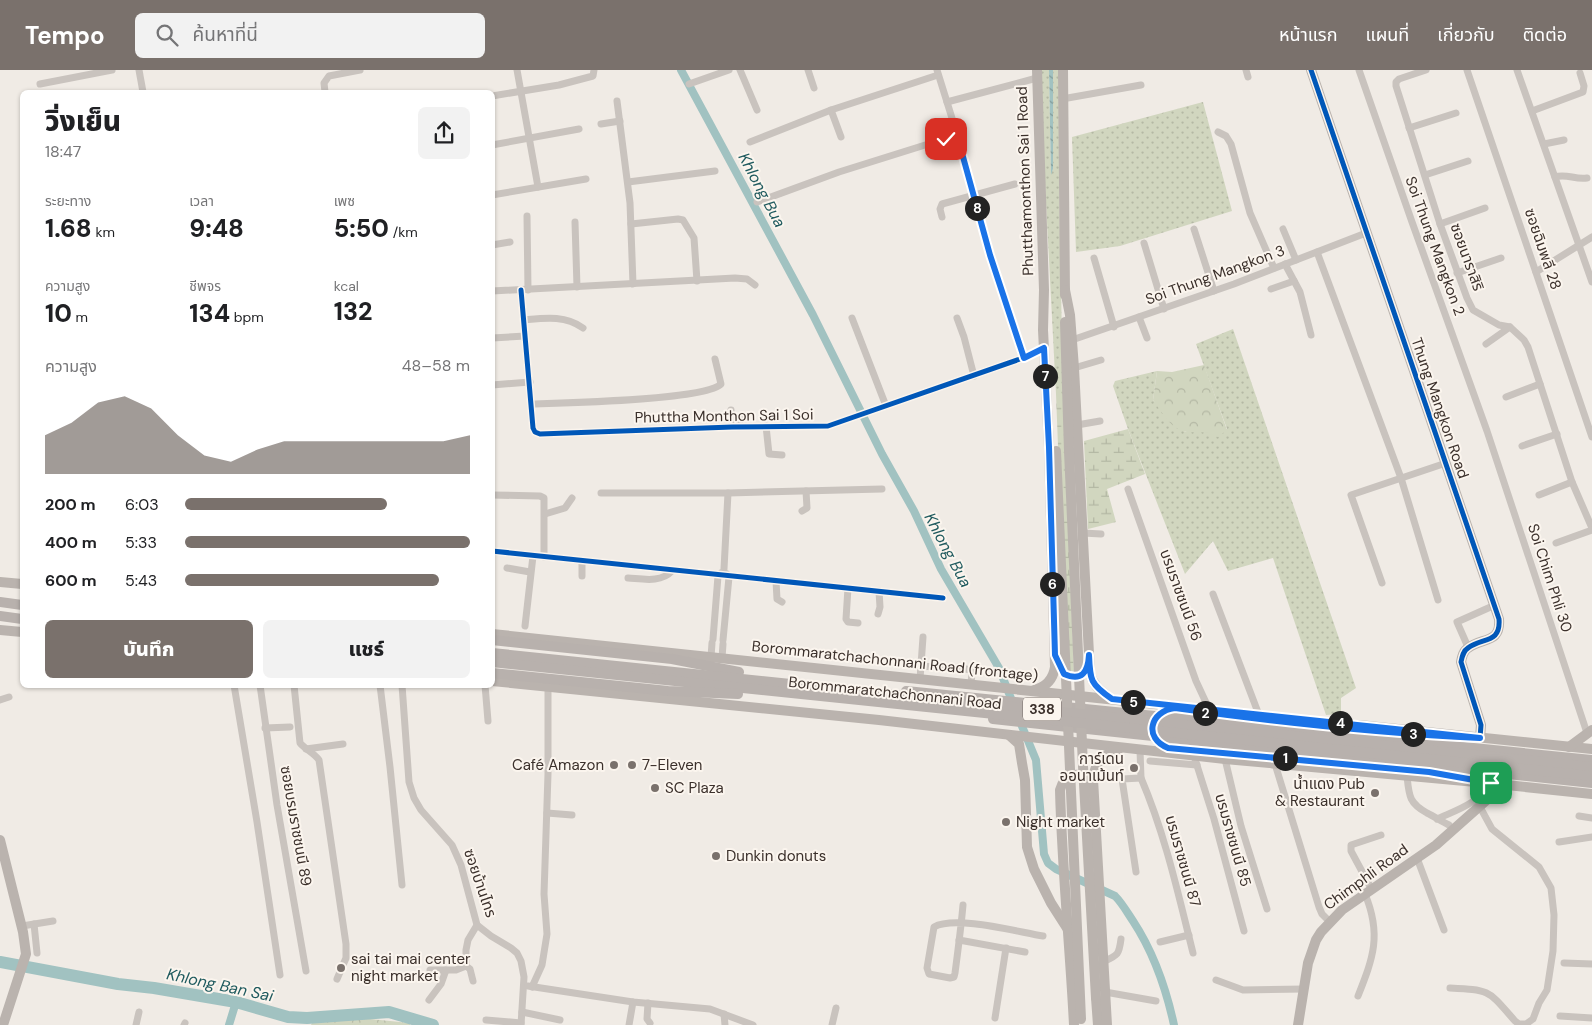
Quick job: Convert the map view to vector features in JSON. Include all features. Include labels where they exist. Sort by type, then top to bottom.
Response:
[{"type":"main road","points":[[1063,70],[1065,343],[1082,756],[1098,1025]]},
{"type":"main road","name":"Thung Mangkon Road","points":[[1311,70],[1500,619],[1498,632],[1492,638],[1468,648]]},
{"type":"main road","name":"Phutthamonthon Sai 1 Road","points":[[1032,690],[1046,686],[1052,678],[1055,667],[1037,74]]},
{"type":"main road","name":"Phutthamonthon Sai 1 Road","points":[[1044,290],[1056,451],[1078,1023]]},
{"type":"main road","points":[[1065,290],[1070,315],[1074,368],[1090,674],[1092,682],[1098,690],[1112,699]]},
{"type":"main road","points":[[0,582],[20,584]]},
{"type":"main road","points":[[0,597],[20,599]]},
{"type":"main road","points":[[0,602],[20,605]]},
{"type":"main road","points":[[0,615],[20,617]]},
{"type":"main road","points":[[0,630],[20,632]]},
{"type":"main road","name":"Borommaratchachonnani Road (frontage)","points":[[495,634],[1592,749]]},
{"type":"main road","points":[[495,640],[672,659],[811,691]]},
{"type":"main road","name":"Borommaratchachonnani Road","points":[[495,648],[1592,760]]},
{"type":"main road","points":[[1468,648],[1464,652],[1461,668],[1481,725],[1480,738],[1369,731],[1256,720],[1175,708],[1160,713],[1152,730],[1156,740],[1168,748],[1443,774],[1493,783]]},
{"type":"main road","name":"338","points":[[495,653],[811,691],[1592,776]]},
{"type":"main road","points":[[1055,655],[1064,674],[1078,677],[1086,672],[1089,666],[1089,655]]},
{"type":"main road","name":"338","points":[[495,662],[811,691],[966,701],[1592,767]]},
{"type":"main road","name":"Borommaratchachonnani Road","points":[[495,666],[1592,784]]},
{"type":"main road","points":[[495,673],[668,691],[811,691]]},
{"type":"main road","name":"338","points":[[495,681],[1009,734],[1140,750],[1196,760],[1225,759],[1493,783],[1592,794]]},
{"type":"main road","points":[[1569,747],[1589,732]]},
{"type":"main road","points":[[1009,734],[1018,744],[1025,780],[1027,848],[1034,869],[1051,903],[1068,928]]},
{"type":"main road","points":[[1107,1025],[1093,793],[1094,772],[1099,761],[1109,752],[1122,748]]},
{"type":"main road","points":[[1078,1023],[1061,852],[1060,790],[1062,783],[1069,776],[1077,774],[1088,779],[1093,793]]},
{"type":"main road","name":"Chimphli Road","points":[[1298,1025],[1308,963],[1316,940],[1330,922],[1342,910],[1436,845],[1499,789],[1493,783]]},
{"type":"main road","points":[[0,840],[22,926],[26,954],[4,1025]]},
{"type":"street","points":[[40,84],[112,70]]},
{"type":"street","points":[[139,70],[143,90]]},
{"type":"street","points":[[324,90],[324,83],[329,76],[360,70]]},
{"type":"street","points":[[517,70],[538,187]]},
{"type":"street","points":[[495,95],[559,85],[594,76],[594,70]]},
{"type":"street","points":[[689,84],[729,70]]},
{"type":"street","points":[[740,70],[756,110]]},
{"type":"street","points":[[808,70],[814,88]]},
{"type":"street","name":"Soi Thung Mangkon 2","points":[[1359,70],[1487,430]]},
{"type":"street","name":"ซอยนาราสิริ","points":[[1426,70],[1399,79],[1396,82],[1409,128],[1457,273],[1473,310],[1499,325],[1510,327],[1524,340],[1528,347],[1572,482],[1592,529]]},
{"type":"street","name":"ซอยฉิมพลี 28","points":[[1467,70],[1592,437]]},
{"type":"street","points":[[1517,70],[1592,282]]},
{"type":"street","points":[[750,142],[831,110],[938,72],[1000,290],[1024,358]]},
{"type":"street","points":[[947,102],[1037,74]]},
{"type":"street","points":[[1532,111],[1583,92],[1584,86],[1580,74]]},
{"type":"street","points":[[1062,99],[1141,84]]},
{"type":"street","points":[[618,101],[628,182],[633,284]]},
{"type":"street","points":[[831,110],[841,137]]},
{"type":"street","points":[[1409,128],[1456,113]]},
{"type":"street","points":[[602,124],[620,121]]},
{"type":"street","points":[[495,144],[579,130]]},
{"type":"street","points":[[1218,132],[1226,136],[1231,144],[1250,213],[1274,268]]},
{"type":"street","points":[[757,202],[831,175],[957,135]]},
{"type":"street","points":[[1544,144],[1564,140]]},
{"type":"street","points":[[1425,175],[1468,161]]},
{"type":"street","points":[[628,182],[715,171]]},
{"type":"street","points":[[1555,177],[1561,175],[1575,179],[1587,178]]},
{"type":"street","points":[[495,194],[586,180]]},
{"type":"street","points":[[942,217],[940,209],[942,204],[1015,184]]},
{"type":"street","points":[[1440,224],[1485,208]]},
{"type":"street","name":"Phuttha Monthon Sai 1 Soi","points":[[527,216],[524,320],[533,428],[535,432],[540,434],[836,425],[872,410],[1024,358],[1044,348]]},
{"type":"street","points":[[631,224],[683,220],[694,238],[697,280]]},
{"type":"street","points":[[575,222],[577,287]]},
{"type":"street","points":[[1194,229],[1214,291]]},
{"type":"street","points":[[1283,229],[1296,260]]},
{"type":"street","name":"Soi Thung Mangkon 3","points":[[1072,340],[1214,291],[1366,233]]},
{"type":"street","points":[[1536,272],[1592,237]]},
{"type":"street","points":[[495,245],[510,242]]},
{"type":"street","points":[[1144,243],[1164,309]]},
{"type":"street","points":[[1317,252],[1401,478],[1438,600]]},
{"type":"street","points":[[1094,258],[1114,327]]},
{"type":"street","points":[[1457,273],[1501,258]]},
{"type":"street","points":[[1285,264],[1303,300],[1311,335]]},
{"type":"street","points":[[495,291],[742,278],[751,280],[755,285]]},
{"type":"street","points":[[1271,289],[1294,281]]},
{"type":"street","points":[[1139,317],[1147,338]]},
{"type":"street","points":[[524,320],[560,318],[574,322],[582,328]]},
{"type":"street","points":[[852,318],[886,406]]},
{"type":"street","points":[[957,318],[974,376]]},
{"type":"street","points":[[1486,344],[1510,327]]},
{"type":"street","points":[[495,338],[525,336]]},
{"type":"street","points":[[532,404],[651,398],[707,390],[722,384],[715,359]]},
{"type":"street","points":[[1074,368],[1101,360]]},
{"type":"street","points":[[495,385],[530,382]]},
{"type":"street","points":[[1506,397],[1540,384]]},
{"type":"street","points":[[731,410],[732,427]]},
{"type":"street","points":[[740,427],[739,417],[747,417]]},
{"type":"street","points":[[1077,425],[1100,421]]},
{"type":"street","points":[[766,426],[769,454],[782,455]]},
{"type":"street","name":"Soi Chim Phli 30","points":[[1487,430],[1589,732]]},
{"type":"street","points":[[1522,446],[1556,434]]},
{"type":"street","points":[[1382,583],[1351,495],[1446,462]]},
{"type":"street","points":[[1539,495],[1572,482]]},
{"type":"street","points":[[601,492],[728,493],[882,489]]},
{"type":"street","name":"บรมราชชนนี 56","points":[[1128,489],[1196,681],[1209,710]]},
{"type":"street","points":[[802,511],[808,505],[806,490]]},
{"type":"street","points":[[722,658],[729,577],[724,569],[728,493]]},
{"type":"street","points":[[495,495],[540,496],[544,498],[544,558]]},
{"type":"street","points":[[545,514],[564,508],[572,498]]},
{"type":"street","points":[[1556,543],[1592,529]]},
{"type":"street","points":[[1083,533],[1101,534]]},
{"type":"street","points":[[495,552],[942,598]]},
{"type":"street","points":[[525,626],[533,556]]},
{"type":"street","points":[[582,562],[582,576]]},
{"type":"street","points":[[507,568],[530,572]]},
{"type":"street","points":[[711,657],[718,576],[724,569]]},
{"type":"street","points":[[628,578],[652,580],[662,578],[672,571]]},
{"type":"street","points":[[776,581],[776,599],[782,602]]},
{"type":"street","points":[[848,588],[846,619],[848,622],[858,623]]},
{"type":"street","points":[[878,614],[880,607],[879,592]]},
{"type":"street","points":[[1214,594],[1259,714]]},
{"type":"street","points":[[1468,648],[1457,622],[1495,605]]},
{"type":"street","points":[[920,679],[923,637]]},
{"type":"street","points":[[921,666],[948,668]]},
{"type":"street","points":[[958,667],[972,672],[971,684]]},
{"type":"street","points":[[532,986],[542,965],[547,941],[544,894],[548,774],[548,686]]},
{"type":"street","points":[[235,688],[280,975]]},
{"type":"street","name":"ซอยบรมราชชนนี 89","points":[[260,688],[306,971]]},
{"type":"street","points":[[294,688],[300,743],[319,760],[340,896],[346,958],[337,979]]},
{"type":"street","points":[[380,688],[402,885]]},
{"type":"street","name":"ซอยบ้านไทร","points":[[402,688],[410,782],[414,798],[421,810],[452,845],[461,865],[478,925],[516,952],[522,968],[521,1024]]},
{"type":"street","points":[[485,688],[488,721]]},
{"type":"street","points":[[0,700],[9,698]]},
{"type":"street","points":[[266,728],[290,727]]},
{"type":"street","points":[[305,749],[343,744]]},
{"type":"street","name":"บรมราชชนนี 87","points":[[1140,750],[1141,778],[1165,843],[1193,952]]},
{"type":"street","points":[[1225,759],[1241,826],[1268,909]]},
{"type":"street","points":[[1150,761],[1196,760]]},
{"type":"street","name":"บรมราชชนนี 85","points":[[1196,760],[1244,931]]},
{"type":"street","points":[[1275,764],[1319,907],[1322,914],[1330,922]]},
{"type":"street","points":[[1407,776],[1408,794],[1412,802],[1418,808],[1449,825]]},
{"type":"street","points":[[1136,872],[1122,780],[1141,778]]},
{"type":"street","points":[[1437,819],[1475,802],[1493,783]]},
{"type":"street","points":[[1450,988],[1484,991],[1493,996],[1519,1024],[1526,1024],[1533,1020],[1539,1003],[1547,990],[1553,951],[1554,914],[1551,888],[1539,867],[1492,830],[1480,807]]},
{"type":"street","points":[[547,814],[572,814]]},
{"type":"street","points":[[1579,816],[1592,818]]},
{"type":"street","points":[[1358,996],[1374,952],[1374,931],[1368,892],[1351,851],[1352,845],[1381,835]]},
{"type":"street","points":[[1559,842],[1592,837]]},
{"type":"street","points":[[1418,858],[1444,930]]},
{"type":"street","points":[[963,905],[961,922],[959,940],[954,977],[929,974],[928,968],[934,927],[940,924],[961,922],[1043,936]]},
{"type":"street","points":[[22,926],[53,921]]},
{"type":"street","points":[[34,924],[38,953]]},
{"type":"street","points":[[473,981],[470,969],[466,966],[466,950],[468,940],[478,925]]},
{"type":"street","points":[[1160,942],[1188,935]]},
{"type":"street","points":[[1103,962],[1116,956],[1119,952],[1121,939]]},
{"type":"street","points":[[959,940],[1025,952]]},
{"type":"street","points":[[995,1018],[1006,948]]},
{"type":"street","points":[[1564,963],[1592,964]]},
{"type":"street","points":[[430,970],[456,970],[466,966]]},
{"type":"street","points":[[429,1000],[441,984],[446,970]]},
{"type":"street","points":[[1216,980],[1243,990],[1304,989]]},
{"type":"street","points":[[523,985],[634,1002],[710,1009],[753,1025]]},
{"type":"street","points":[[1105,992],[1156,1001]]},
{"type":"street","points":[[629,1025],[634,1002]]},
{"type":"street","points":[[648,1003],[647,1020],[650,1023]]},
{"type":"street","points":[[832,1025],[836,1008]]},
{"type":"street","points":[[136,1025],[139,1012]]},
{"type":"street","points":[[522,1012],[560,1020]]},
{"type":"street","points":[[724,1014],[725,1025]]},
{"type":"street","points":[[1560,1016],[1592,1018]]},
{"type":"street","points":[[486,1020],[521,1024]]},
{"type":"green space","points":[[1042,70],[1049,70],[1051,173],[1053,169],[1053,70],[1059,70],[1063,394],[1056,394],[1042,126]]},
{"type":"green space","points":[[1203,102],[1232,211],[1120,246],[1076,252],[1072,137]]},
{"type":"green space","points":[[1233,329],[1356,688],[1341,698],[1341,714],[1326,715],[1273,558],[1228,571],[1213,541],[1185,574],[1113,386],[1115,381],[1157,371],[1153,400],[1185,432],[1209,432],[1227,429],[1196,344]]},
{"type":"green space","points":[[1204,365],[1227,430],[1218,437],[1206,433],[1181,431],[1167,420],[1153,400],[1157,371],[1172,372]]},
{"type":"green space","points":[[1056,394],[1063,394],[1074,672],[1063,668],[1056,524],[1058,446]]},
{"type":"green space","points":[[1128,429],[1145,474],[1107,489],[1116,522],[1088,529],[1084,441]]},
{"type":"green space","points":[[360,1018],[410,1023],[410,1025],[311,1025],[312,1023]]},
{"type":"water","points":[[1049,70],[1053,70],[1053,169],[1051,175]]},
{"type":"waterway","name":"Khlong Bua","points":[[681,70],[813,315],[882,454],[914,511],[941,569],[999,668],[1014,706]]},
{"type":"waterway","name":"Khlong Bua","points":[[1019,719],[1036,760],[1044,854],[1048,863],[1056,869],[1115,896],[1120,902],[1153,958],[1163,984],[1174,1025]]},
{"type":"waterway","name":"Khlong Ban Sai","points":[[0,962],[118,984],[236,1002],[288,1017],[307,1018],[389,1012],[433,1025]]},
{"type":"waterway","points":[[229,1025],[236,1002]]},
{"type":"cycle path","points":[[1311,70],[1499,619],[1497,633],[1490,639],[1466,649],[1461,662],[1481,725],[1480,738]]},
{"type":"cycle path","points":[[521,290],[533,428],[535,432],[540,434],[732,427],[828,426],[1023,358],[1044,348]]},
{"type":"cycle path","points":[[495,551],[943,598]]},
{"type":"place","name":"Café Amazon","points":[[614,765]]},
{"type":"place","name":"7-Eleven","points":[[632,765]]},
{"type":"place","name":"การ์เดน ออนาเม้นท์","points":[[1134,768]]},
{"type":"place","name":"SC Plaza","points":[[655,788]]},
{"type":"place","name":"น้ำแดง Pub & Restaurant","points":[[1375,793]]},
{"type":"place","name":"Night market","points":[[1006,822]]},
{"type":"place","name":"Dunkin donuts","points":[[716,856]]},
{"type":"place","name":"sai tai mai center night market","points":[[341,968]]},
{"type":"route","points":[[946,139],[957,135],[990,255],[1024,358],[1044,348],[1055,655],[1064,674],[1078,677],[1086,672],[1089,666],[1089,655],[1092,682],[1098,690],[1112,699],[1480,738],[1414,735],[1256,720],[1175,708],[1160,713],[1153,724],[1152,730],[1156,740],[1168,748],[1429,772],[1491,783]]}]
